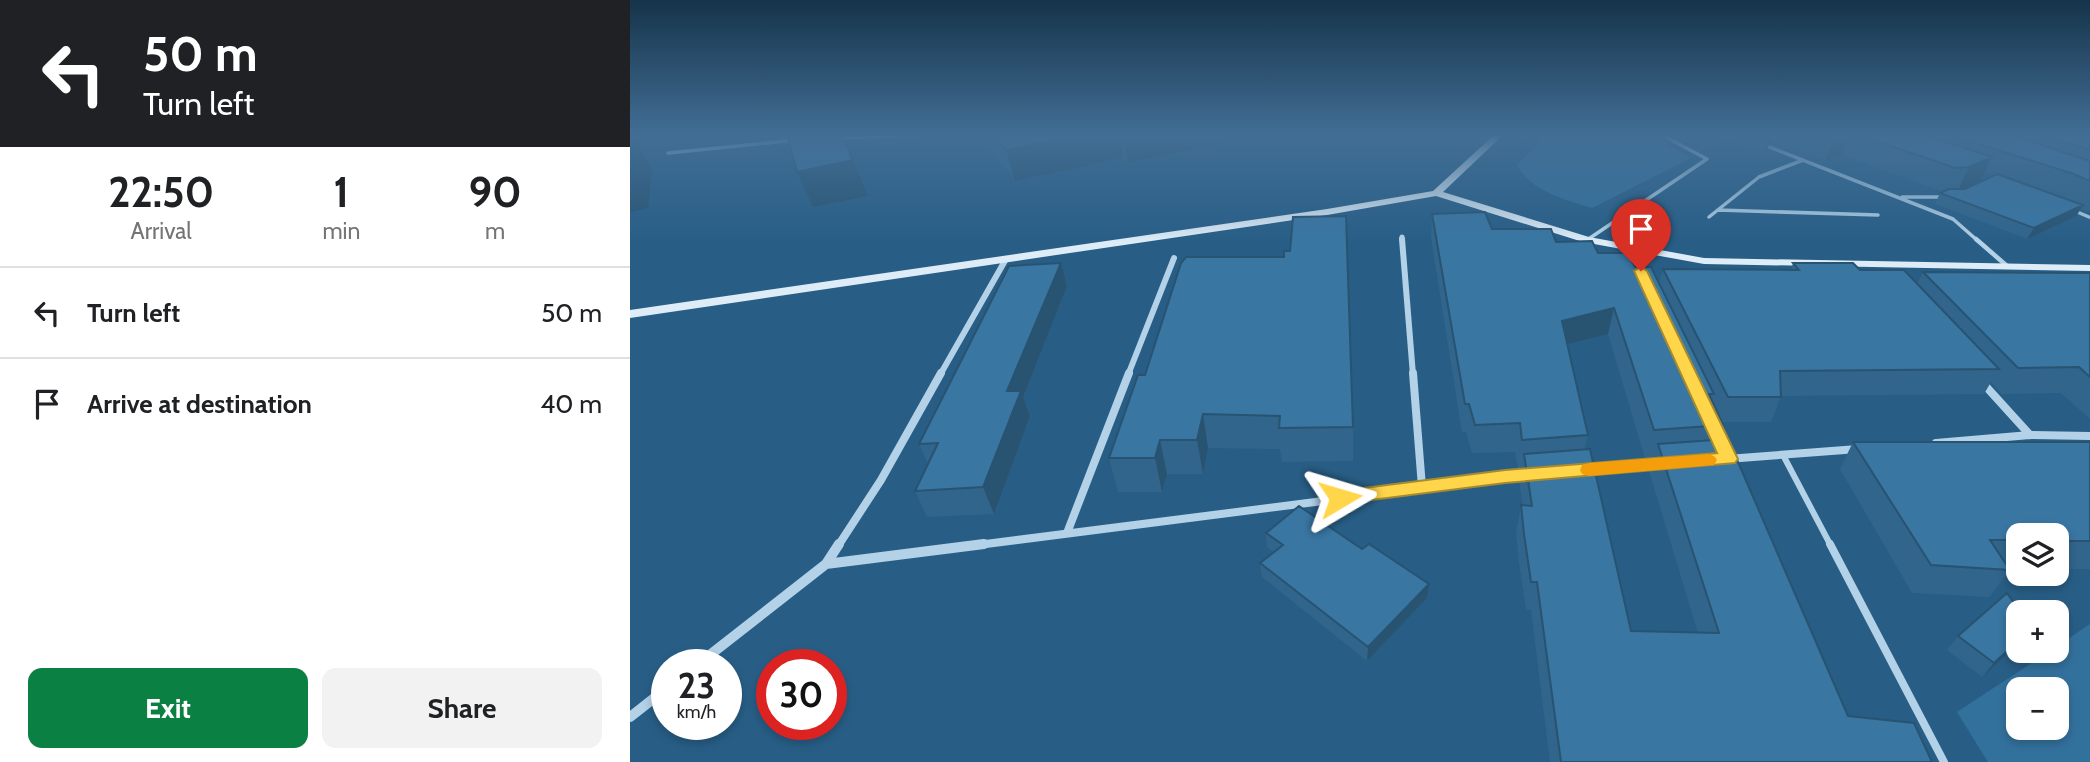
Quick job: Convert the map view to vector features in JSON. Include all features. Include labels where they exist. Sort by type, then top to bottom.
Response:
[{"type":"street","points":[[1436,193],[1460,171]]},
{"type":"street","points":[[630,314],[1006,260],[1436,193],[1587,240],[1704,261],[2090,268]]},
{"type":"street","points":[[1402,237],[1422,487]]},
{"type":"street","points":[[1067,533],[1174,258]]},
{"type":"street","points":[[717,649],[826,564],[881,480],[1006,260]]},
{"type":"street","points":[[1976,376],[2029,435]]},
{"type":"street","points":[[1920,444],[2029,435],[2090,436]]},
{"type":"street","points":[[1723,446],[1729,459]]},
{"type":"street","points":[[1716,460],[1865,448]]},
{"type":"street","points":[[1571,471],[1663,464]]},
{"type":"street","points":[[826,564],[1531,474]]},
{"type":"street","points":[[630,717],[651,701]]},
{"type":"lane","points":[[1587,240],[1690,171]]},
{"type":"lane","points":[[1709,218],[1759,177],[1776,171]]},
{"type":"lane","points":[[1830,171],[1954,219],[2007,266]]},
{"type":"lane","points":[[1899,198],[1946,197]]},
{"type":"lane","points":[[2067,207],[2089,218]]},
{"type":"lane","points":[[1718,210],[1878,215]]},
{"type":"lane","points":[[1782,455],[1944,762]]},
{"type":"shaded area","points":[[1521,171],[1666,171],[1592,208],[1560,198],[1540,188]]},
{"type":"shaded area","points":[[2090,624],[2090,762],[1988,762],[1957,712],[2006,680],[2006,740],[2069,740],[2069,677],[2010,677],[2032,663],[2069,663],[2069,638]]},
{"type":"building","points":[[2063,171],[2090,171],[2090,181]]},
{"type":"building","points":[[1997,174],[2083,205],[2034,228],[1940,193],[1949,189],[1965,189]]},
{"type":"building","points":[[1485,212],[1492,229],[1551,229],[1556,242],[1592,241],[1598,253],[1627,253],[1635,267],[1651,267],[1714,394],[1709,394],[1723,425],[1654,430],[1614,308],[1562,321],[1588,435],[1522,440],[1520,423],[1475,425],[1469,404],[1465,404],[1432,214]]},
{"type":"building","points":[[1346,216],[1353,427],[1279,428],[1280,416],[1203,414],[1197,440],[1160,440],[1155,458],[1109,458],[1138,375],[1145,375],[1181,263],[1186,257],[1284,257],[1284,251],[1290,251],[1293,217]]},
{"type":"building","points":[[1061,263],[1007,391],[1021,391],[983,487],[915,491],[938,443],[919,444],[1009,266]]},
{"type":"building","points":[[1793,263],[1853,263],[1860,270],[1904,270],[1999,369],[1780,371],[1781,397],[1728,397],[1663,269],[1799,270]]},
{"type":"building","points":[[1923,272],[2090,273],[2090,377],[2079,367],[2018,368]]},
{"type":"building","points":[[1728,439],[1848,716],[1914,723],[1932,762],[1561,762],[1537,582],[1531,582],[1524,534],[1521,505],[1532,506],[1524,454],[1590,449],[1631,631],[1719,633],[1658,444]]},
{"type":"building","points":[[1853,442],[2090,442],[2090,541],[2069,541],[2069,523],[2006,523],[2006,540],[1990,540],[2006,564],[2006,570],[1931,565]]},
{"type":"building","points":[[1299,506],[1362,549],[1369,544],[1429,584],[1368,647],[1260,563],[1283,545],[1266,533]]},
{"type":"building","points":[[2007,593],[2012,600],[2006,600],[2006,652],[1994,663],[1958,636]]},
{"type":"slow traffic","points":[[1589,470],[1708,460]]},
{"type":"route","points":[[1340,498],[1505,476],[1729,459],[1641,271]]}]
